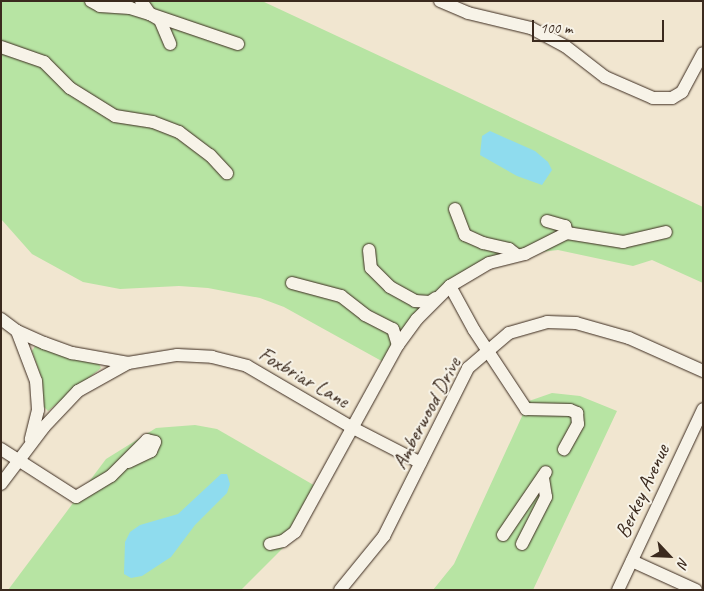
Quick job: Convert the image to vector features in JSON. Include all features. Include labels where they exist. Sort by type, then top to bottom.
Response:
[{"type":"street","points":[[91,1],[100,6],[130,8],[238,44]]},
{"type":"street","points":[[141,1],[150,14],[160,20],[170,44]]},
{"type":"street","points":[[440,1],[468,12],[531,28],[566,46],[605,77],[653,98],[672,98],[682,92],[703,54]]},
{"type":"street","points":[[1,46],[44,62],[70,88],[115,116],[153,122],[179,132],[210,155],[227,173]]},
{"type":"street","points":[[455,209],[465,234],[483,244],[510,249],[517,256]]},
{"type":"street","points":[[547,221],[565,226],[567,233]]},
{"type":"street","points":[[270,544],[283,541],[294,532],[398,345],[438,297],[450,286],[489,263],[517,256],[567,233],[623,242],[666,232]]},
{"type":"street","points":[[369,250],[371,268],[390,287],[415,301],[430,302],[438,297]]},
{"type":"street","points":[[292,283],[340,296],[365,315],[393,329],[398,345]]},
{"type":"street","points":[[450,286],[526,409],[570,410],[578,413],[578,424],[564,449]]},
{"type":"street","points":[[1,319],[16,331],[72,353],[128,363]]},
{"type":"street","name":"Amberwood Drive","points":[[340,590],[384,536],[464,375],[488,349],[520,328],[547,322],[567,322],[623,336],[703,371]]},
{"type":"street","points":[[16,331],[32,366],[38,397],[36,424],[23,455]]},
{"type":"street","name":"Foxbriar Lane","points":[[1,484],[23,455],[78,391],[128,363],[178,355],[230,361],[261,373],[353,428],[421,463]]},
{"type":"street","name":"Berkey Avenue","points":[[618,590],[703,409]]},
{"type":"street","points":[[1,449],[23,455],[76,497],[94,488],[128,462]]},
{"type":"street","points":[[503,535],[544,474],[546,497],[522,544]]},
{"type":"street","points":[[632,560],[696,590]]},
{"type":"green space","points":[[1,1],[262,1],[703,207],[703,283],[652,260],[633,266],[558,250],[525,254],[454,283],[387,364],[284,307],[260,298],[208,288],[179,286],[120,289],[83,282],[32,254],[1,219]]},
{"type":"green space","points":[[35,346],[99,364],[101,368],[48,411],[44,407],[42,379],[32,351]]},
{"type":"green space","points":[[552,393],[580,396],[617,411],[533,590],[433,590],[454,564],[529,401]]},
{"type":"green space","points":[[195,425],[217,429],[324,491],[301,530],[241,590],[8,590],[106,459],[156,428]]},
{"type":"water","points":[[490,131],[535,151],[548,162],[552,170],[542,185],[517,176],[480,155],[482,136]]},
{"type":"water","points":[[221,474],[227,474],[230,484],[227,493],[195,525],[171,557],[142,576],[131,578],[124,574],[125,542],[130,532],[140,525],[178,514]]}]
